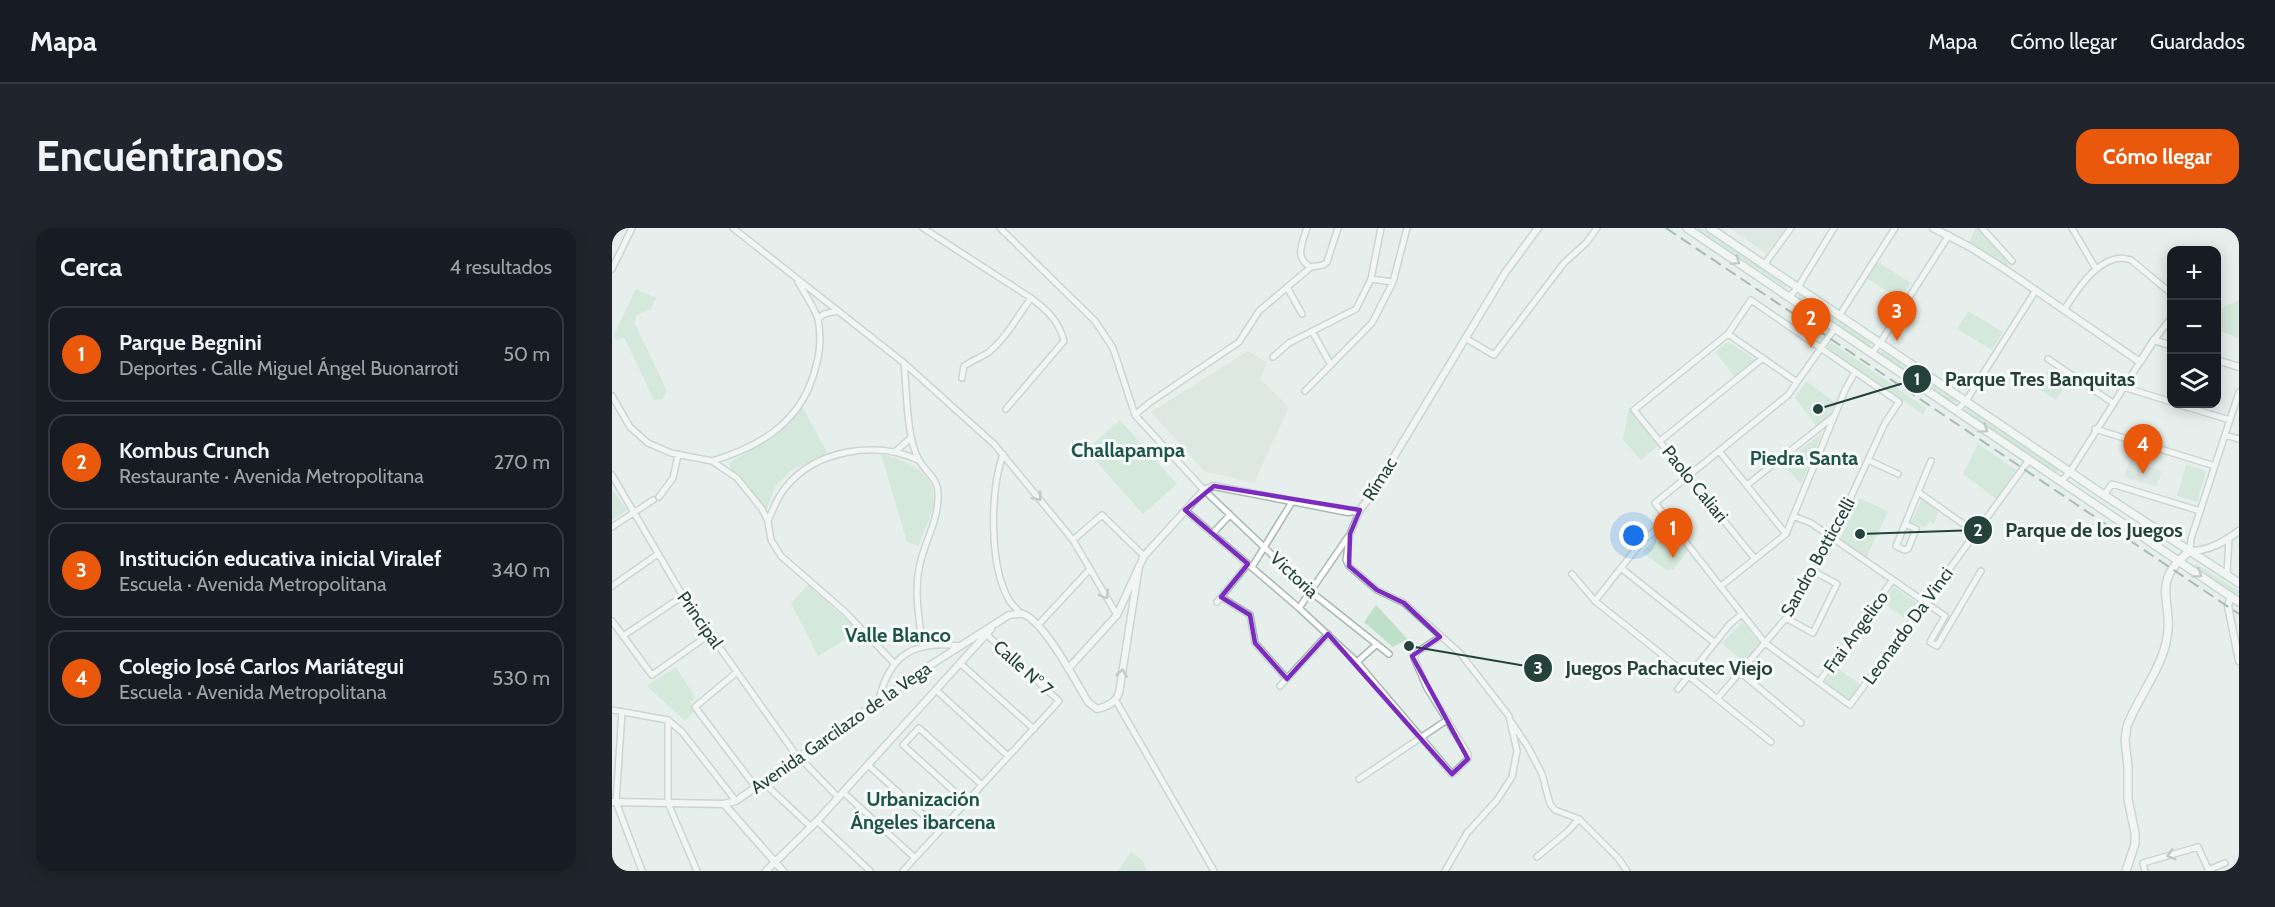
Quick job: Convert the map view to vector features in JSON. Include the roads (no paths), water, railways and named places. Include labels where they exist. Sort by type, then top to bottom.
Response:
[{"type":"main road","points":[[1688,228],[2239,602]]},
{"type":"main road","points":[[1710,228],[2239,584]]},
{"type":"main road","points":[[2126,871],[2135,844],[2128,799],[2125,740],[2127,726],[2166,643],[2169,624],[2164,590],[2167,578],[2178,560],[2190,551]]},
{"type":"street","points":[[612,269],[632,228]]},
{"type":"street","points":[[733,228],[903,363],[1003,454],[1073,540],[1117,615]]},
{"type":"street","points":[[923,228],[1031,298],[1048,311],[1061,328],[1064,341],[1006,409]]},
{"type":"street","points":[[1000,228],[1095,321],[1106,336],[1113,348],[1135,415],[1239,342],[1259,311],[1311,267]]},
{"type":"street","points":[[1307,228],[1300,256],[1311,267],[1327,262],[1338,228]]},
{"type":"street","points":[[1273,357],[1289,343],[1313,333],[1356,309],[1371,279],[1381,228]]},
{"type":"street","points":[[1305,391],[1372,323],[1393,282],[1407,228]]},
{"type":"street","name":"Rímac","points":[[1204,490],[1214,486],[1348,512],[1360,510],[1505,273],[1538,228]]},
{"type":"street","points":[[1465,338],[1494,355],[1564,263],[1586,243],[1598,228]]},
{"type":"street","points":[[1764,265],[1791,228]]},
{"type":"street","points":[[1789,297],[1798,287],[1834,228]]},
{"type":"street","points":[[1839,316],[1895,228]]},
{"type":"street","points":[[1933,228],[1970,247],[2140,362]]},
{"type":"street","points":[[1982,228],[2012,261]]},
{"type":"street","points":[[2072,228],[2096,269]]},
{"type":"street","points":[[1872,353],[1949,235]]},
{"type":"street","points":[[2064,310],[2087,276],[2116,259],[2131,260],[2167,290]]},
{"type":"street","points":[[711,461],[728,456],[782,426],[801,402],[812,381],[820,344],[818,319],[796,278]]},
{"type":"street","points":[[1371,279],[1393,282]]},
{"type":"street","points":[[1287,287],[1302,314]]},
{"type":"street","points":[[1957,411],[1966,401],[2036,291]]},
{"type":"street","points":[[962,378],[964,366],[976,357],[987,354],[996,345],[1031,298]]},
{"type":"street","points":[[1720,586],[1786,534],[1834,416],[1855,372],[1751,300],[1728,334],[1797,382]]},
{"type":"street","points":[[818,319],[824,314],[837,312]]},
{"type":"street","points":[[2061,481],[2070,472],[2123,387],[2167,323]]},
{"type":"street","points":[[1819,682],[1765,643],[1655,503],[1788,395],[1834,328]]},
{"type":"street","points":[[1313,333],[1331,365]]},
{"type":"street","name":"Paolo Caliari","points":[[1728,334],[1634,410],[1755,558]]},
{"type":"street","points":[[2154,340],[2167,344]]},
{"type":"street","points":[[1660,441],[1763,358]]},
{"type":"street","points":[[2048,359],[2113,403]]},
{"type":"street","points":[[2221,361],[2239,367]]},
{"type":"street","points":[[903,363],[911,438],[918,459],[931,475],[938,489],[938,511],[921,560],[917,581],[917,603],[923,647]]},
{"type":"street","name":"Sandro Botticcelli","points":[[1718,699],[1786,618],[1832,538],[1885,423],[1899,402],[1855,372]]},
{"type":"street","points":[[2123,387],[2167,400]]},
{"type":"street","points":[[2239,392],[2191,539],[2190,551],[2200,551],[2239,531]]},
{"type":"street","points":[[612,396],[625,421],[637,435],[654,447],[711,461],[726,470],[754,497],[768,521],[771,540],[781,556],[844,611],[894,663]]},
{"type":"street","points":[[2190,408],[2230,420]]},
{"type":"street","name":"Victoria","points":[[1135,415],[1204,490],[1264,548],[1310,591],[1389,654]]},
{"type":"street","points":[[1747,485],[1834,416]]},
{"type":"street","points":[[2096,429],[2215,466]]},
{"type":"street","points":[[2225,435],[2239,440]]},
{"type":"street","points":[[896,451],[911,438]]},
{"type":"street","points":[[768,521],[776,501],[786,486],[803,471],[821,460],[864,450],[896,451],[918,459]]},
{"type":"street","points":[[1719,451],[1786,534]]},
{"type":"street","points":[[612,527],[656,498],[673,478],[678,454]]},
{"type":"street","points":[[1003,454],[998,471],[993,520],[997,565],[1009,600],[1021,614],[1038,625],[1088,702],[1097,709],[1107,707],[1116,700],[1119,693],[1139,566]]},
{"type":"street","points":[[726,470],[728,456]]},
{"type":"street","points":[[1868,460],[1898,474]]},
{"type":"street","name":"Leonardo Da Vinci","points":[[1819,682],[1850,705],[2029,460]]},
{"type":"street","points":[[1905,524],[1916,529],[1908,549],[1904,550],[1896,546],[1918,492],[1931,461]]},
{"type":"street","name":"Principal","points":[[612,475],[683,596],[798,758],[915,858]]},
{"type":"street","points":[[2104,495],[2112,484],[2200,512]]},
{"type":"street","points":[[1068,669],[1117,615],[1144,556],[1204,490]]},
{"type":"street","points":[[1918,492],[1976,532]]},
{"type":"street","points":[[1287,679],[1255,643],[1250,615],[1219,600],[1264,548],[1292,502]]},
{"type":"street","points":[[1185,510],[1328,634],[1356,662],[1452,774],[1468,759],[1468,754],[1427,688],[1414,658],[1417,652],[1440,637]]},
{"type":"street","points":[[1299,608],[1350,534],[1360,510]]},
{"type":"street","points":[[1073,540],[1102,515],[1144,556]]},
{"type":"street","points":[[1212,534],[1230,516]]},
{"type":"street","points":[[1793,516],[1811,523],[1924,604],[1945,616],[1930,642],[1937,646],[1981,571]]},
{"type":"street","points":[[1594,601],[1643,540],[1669,520]]},
{"type":"street","points":[[1350,534],[1346,560],[1349,566],[1377,590],[1404,603],[1460,653],[1528,747],[1542,774],[1550,804],[1555,810],[1579,819],[1618,858],[1627,871]]},
{"type":"street","points":[[2227,575],[2229,538]]},
{"type":"street","points":[[612,586],[658,554]]},
{"type":"street","points":[[1621,568],[1715,643]]},
{"type":"street","points":[[1038,625],[1090,569]]},
{"type":"street","points":[[1786,618],[1813,633],[1837,584],[1813,571]]},
{"type":"street","points":[[1572,574],[1594,601],[1771,742]]},
{"type":"street","name":"Frai Angelico","points":[[1819,682],[1892,581]]},
{"type":"street","points":[[623,636],[683,596]]},
{"type":"street","points":[[2231,597],[2228,606],[2239,662]]},
{"type":"street","name":"Avenida Garcilazo de la Vega","points":[[614,802],[724,804],[736,801],[879,700],[997,621],[1009,615],[1021,614]]},
{"type":"street","points":[[1678,689],[1730,624],[1743,614]]},
{"type":"street","points":[[612,621],[652,675],[710,634]]},
{"type":"street","points":[[766,871],[817,821],[961,664],[997,621]]},
{"type":"street","name":"Calle N° 7","points":[[986,634],[1059,701],[1034,729]]},
{"type":"street","points":[[1280,686],[1328,634]]},
{"type":"street","points":[[1356,662],[1377,644]]},
{"type":"street","points":[[879,700],[887,673],[894,663],[908,653],[936,645],[960,646]]},
{"type":"street","points":[[903,871],[1034,729],[961,664]]},
{"type":"street","points":[[737,672],[695,707],[751,781]]},
{"type":"street","points":[[1740,672],[1801,723]]},
{"type":"street","points":[[936,690],[1008,756]]},
{"type":"street","points":[[1116,700],[1214,871]]},
{"type":"street","points":[[612,710],[668,720],[682,732],[736,801]]},
{"type":"street","points":[[622,712],[614,802],[642,871]]},
{"type":"street","points":[[1445,871],[1467,833],[1497,800],[1512,777],[1517,751],[1509,719]]},
{"type":"street","points":[[668,720],[668,802],[697,871]]},
{"type":"street","points":[[1359,779],[1447,720]]},
{"type":"street","points":[[966,802],[903,745],[919,728],[982,784]]},
{"type":"street","points":[[868,765],[940,830]]},
{"type":"street","points":[[763,782],[811,827]]},
{"type":"street","points":[[724,804],[783,871]]},
{"type":"street","points":[[1537,857],[1566,834],[1579,819]]},
{"type":"street","points":[[817,821],[870,871]]},
{"type":"street","points":[[2145,871],[2143,863],[2198,847],[2209,870],[2225,863]]},
{"type":"railway","points":[[1666,228],[2239,614]]},
{"type":"place","name":"Institución educativa inicial Viralef","points":[[1897,341]]},
{"type":"place","name":"Kombus Crunch","points":[[1811,348]]},
{"type":"place","name":"Parque Tres Banquitas","points":[[1818,409]]},
{"type":"place","name":"Colegio José Carlos Mariátegui","points":[[2143,474]]},
{"type":"place","name":"Parque de los Juegos","points":[[1860,534]]},
{"type":"place","name":"Parque Begnini","points":[[1673,558]]},
{"type":"place","name":"Juegos Pachacutec Viejo","points":[[1409,646]]},
{"type":"district","name":"Challapampa","points":[[1128,450]]},
{"type":"district","name":"Piedra Santa","points":[[1804,458]]},
{"type":"district","name":"Valle Blanco","points":[[898,635]]},
{"type":"district","name":"Urbanización Ángeles ibarcena","points":[[923,810]]}]
